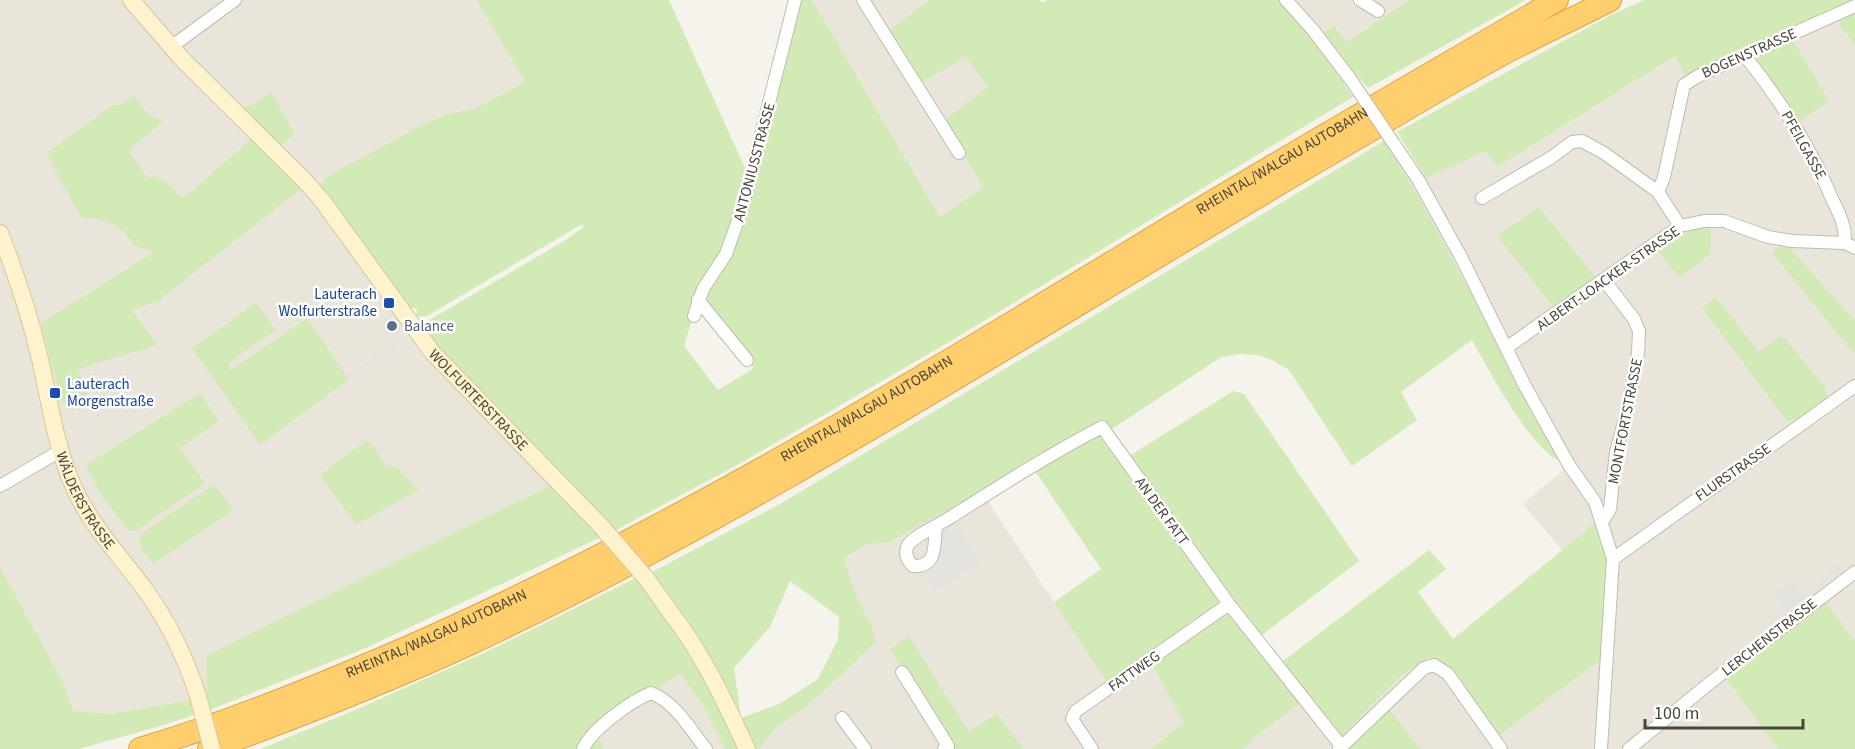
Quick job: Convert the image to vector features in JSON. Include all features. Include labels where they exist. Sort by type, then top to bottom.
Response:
[{"type":"highway","name":"RHEINTAL/WALGAU AUTOBAHN","points":[[140,749],[305,692],[454,627],[602,556],[788,454],[978,344],[1226,193],[1557,0]]},
{"type":"highway","name":"RHEINTAL/WALGAU AUTOBAHN","points":[[211,749],[308,713],[468,644],[623,567],[797,471],[980,364],[1236,209],[1509,51],[1610,0]]},
{"type":"street","name":"WOLFURTERSTRASSE","points":[[131,0],[171,47],[303,179],[334,217],[432,352],[600,525],[646,578],[696,649],[747,749]]},
{"type":"street","points":[[171,47],[235,0]]},
{"type":"street","name":"ANTONIUSSTRASSE","points":[[694,316],[703,289],[726,254],[742,210],[795,0]]},
{"type":"street","points":[[863,0],[959,153]]},
{"type":"street","points":[[1286,0],[1348,75],[1419,181],[1569,465],[1595,502],[1612,559],[1601,749]]},
{"type":"street","points":[[1360,0],[1378,12]]},
{"type":"street","name":"BOGENSTRASSE","points":[[1658,192],[1664,177],[1684,85],[1698,76],[1855,6]]},
{"type":"street","name":"PFEILGASSE","points":[[1746,56],[1777,97],[1808,147],[1845,228],[1850,245]]},
{"type":"street","points":[[1482,198],[1552,157],[1572,142],[1582,141],[1604,153],[1658,192],[1680,226]]},
{"type":"street","name":"ALBERT-LOACKER-STRASSE","points":[[1506,348],[1680,226],[1704,221],[1724,221],[1768,237],[1850,245]]},
{"type":"street","name":"WÄLDERSTRASSE","points":[[0,233],[32,324],[66,469],[85,508],[148,593],[182,654],[198,696],[211,749]]},
{"type":"street","name":"MONTFORTSTRASSE","points":[[1602,522],[1610,509],[1616,452],[1638,356],[1639,331],[1634,319],[1604,280]]},
{"type":"street","points":[[698,300],[747,360]]},
{"type":"street","name":"FLURSTRASSE","points":[[1612,559],[1855,386]]},
{"type":"street","name":"AN DER FATT","points":[[936,526],[1069,444],[1102,427],[1229,604],[1340,748]]},
{"type":"street","points":[[0,486],[60,451]]},
{"type":"street","name":"LERCHENSTRASSE","points":[[1629,749],[1711,682],[1855,572]]},
{"type":"street","name":"FATTWEG","points":[[1092,749],[1072,719],[1076,711],[1229,604]]},
{"type":"street","points":[[1340,748],[1424,668],[1434,665],[1448,674],[1501,749]]},
{"type":"street","points":[[902,672],[948,746],[944,749]]},
{"type":"street","points":[[583,749],[595,733],[638,698],[651,693],[662,698],[674,709],[706,749]]},
{"type":"street","points":[[842,718],[865,749]]},
{"type":"shaded area","points":[[0,0],[476,0],[525,82],[476,108],[327,177],[416,328],[551,485],[207,656],[207,693],[191,700],[110,714],[74,711],[62,680],[0,567]]},
{"type":"shaded area","points":[[812,0],[930,0],[888,32],[965,56],[988,87],[983,187],[940,217]]},
{"type":"shaded area","points":[[1281,0],[1409,0],[1347,42],[1315,37]]},
{"type":"shaded area","points":[[1855,0],[1855,749],[1243,749],[1307,698],[1340,737],[1402,675],[1429,658],[1440,664],[1598,522],[1562,550],[1523,504],[1567,467],[1557,453],[1412,185],[1485,150],[1497,167],[1675,56],[1686,76]]},
{"type":"shaded area","name":"Balance","points":[[389,315],[402,332],[394,337],[382,320]]},
{"type":"shaded area","points":[[393,343],[396,347],[350,378],[348,375]]},
{"type":"shaded area","points":[[985,497],[1109,686],[1149,659],[1184,723],[1150,749],[759,749],[776,728],[803,709],[876,642],[874,631],[858,600],[842,559],[867,544],[888,543],[942,513]]},
{"type":"shaded area","points":[[954,520],[980,563],[936,591],[922,570],[939,529]]},
{"type":"shaded area","points":[[1837,565],[1841,571],[1822,586],[1817,580]]},
{"type":"shaded area","points":[[1793,580],[1806,597],[1787,612],[1773,594]]},
{"type":"shaded area","points":[[680,672],[703,705],[726,749],[605,749],[592,733]]},
{"type":"green space","points":[[476,0],[669,0],[749,177],[734,229],[701,290],[684,346],[718,390],[754,368],[700,300],[704,290],[727,257],[745,208],[757,164],[761,130],[788,18],[795,0],[812,0],[940,217],[983,187],[944,120],[988,87],[965,56],[922,83],[888,31],[930,0],[1039,0],[1042,3],[1047,0],[1281,0],[1315,37],[1334,26],[1347,42],[1409,0],[1526,0],[1368,88],[1358,76],[1344,84],[1353,97],[949,342],[739,464],[616,530],[608,521],[594,528],[601,537],[368,647],[212,709],[79,749],[0,749],[0,567],[62,680],[74,711],[110,714],[191,700],[207,693],[206,656],[551,485],[520,444],[416,328],[564,241],[584,227],[582,224],[427,316],[419,317],[416,315],[417,309],[413,307],[409,309],[381,271],[379,272],[321,186],[327,177],[420,126],[443,116],[476,108],[525,82]]},
{"type":"green space","points":[[1644,0],[1855,0],[1685,76],[1675,56],[1497,167],[1485,151],[1426,178],[1397,132],[1609,16]]},
{"type":"green space","points":[[1855,9],[1855,45],[1840,22],[1845,14]]},
{"type":"green space","points":[[1792,39],[1829,101],[1797,123],[1752,57]]},
{"type":"green space","points":[[272,92],[295,135],[277,146],[242,110]]},
{"type":"green space","points":[[134,95],[149,116],[164,120],[128,151],[148,178],[155,176],[168,183],[181,198],[190,193],[252,138],[302,188],[158,301],[132,310],[157,345],[78,369],[87,395],[69,405],[62,403],[41,323],[154,252],[135,246],[125,233],[113,224],[99,219],[82,218],[47,153],[113,105],[120,105]]},
{"type":"green space","points":[[1384,141],[1412,185],[1563,462],[1551,456],[1525,428],[1472,340],[1401,392],[1417,420],[1352,466],[1289,370],[1258,355],[1240,354],[1221,357],[1112,429],[1131,455],[1233,391],[1244,394],[1359,561],[1258,638],[1279,664],[1429,550],[1446,569],[1418,592],[1453,639],[1598,521],[1608,569],[1604,657],[1497,737],[1440,664],[1429,658],[1402,675],[1340,738],[1307,698],[1243,749],[1150,749],[1184,723],[1149,659],[1109,686],[1054,602],[1101,569],[1033,468],[963,505],[942,513],[888,543],[867,544],[843,559],[858,600],[874,631],[876,642],[803,709],[776,728],[759,749],[725,749],[703,705],[680,673],[593,733],[605,749],[260,749],[484,653],[636,578],[666,617],[678,607],[652,572],[780,504]],"holes":[[[790,581],[839,617],[838,639],[818,679],[779,704],[741,718],[734,668],[770,627]]]},
{"type":"green space","points":[[1539,207],[1597,279],[1555,309],[1497,236]]},
{"type":"green space","points":[[1703,227],[1711,228],[1710,254],[1679,278],[1658,250],[1680,235]]},
{"type":"green space","points":[[1781,245],[1791,247],[1855,321],[1855,355],[1772,253]]},
{"type":"green space","points":[[1716,297],[1759,352],[1779,337],[1784,337],[1826,388],[1826,400],[1799,418],[1787,421],[1702,308]]},
{"type":"green space","points":[[256,303],[276,330],[228,363],[231,370],[307,318],[349,379],[260,445],[192,348]]},
{"type":"green space","points":[[200,393],[219,421],[180,448],[205,483],[137,530],[129,531],[102,496],[86,467]]},
{"type":"green space","points":[[365,441],[370,442],[386,466],[399,469],[414,487],[420,489],[356,525],[320,475]]},
{"type":"green space","points":[[214,484],[233,510],[153,564],[141,547],[141,534]]},
{"type":"green space","points":[[1825,601],[1855,642],[1855,749],[1778,749],[1723,674]]},
{"type":"green space","points":[[909,636],[969,732],[997,713],[1023,749],[953,749],[890,649]]},
{"type":"green space","points":[[1389,709],[1420,749],[1345,749]]},
{"type":"place","name":"Lauterach Wolfurterstraße","points":[[389,303]]},
{"type":"place","name":"Balance","points":[[392,326]]},
{"type":"place","name":"Lauterach Morgenstraße","points":[[55,393]]}]
